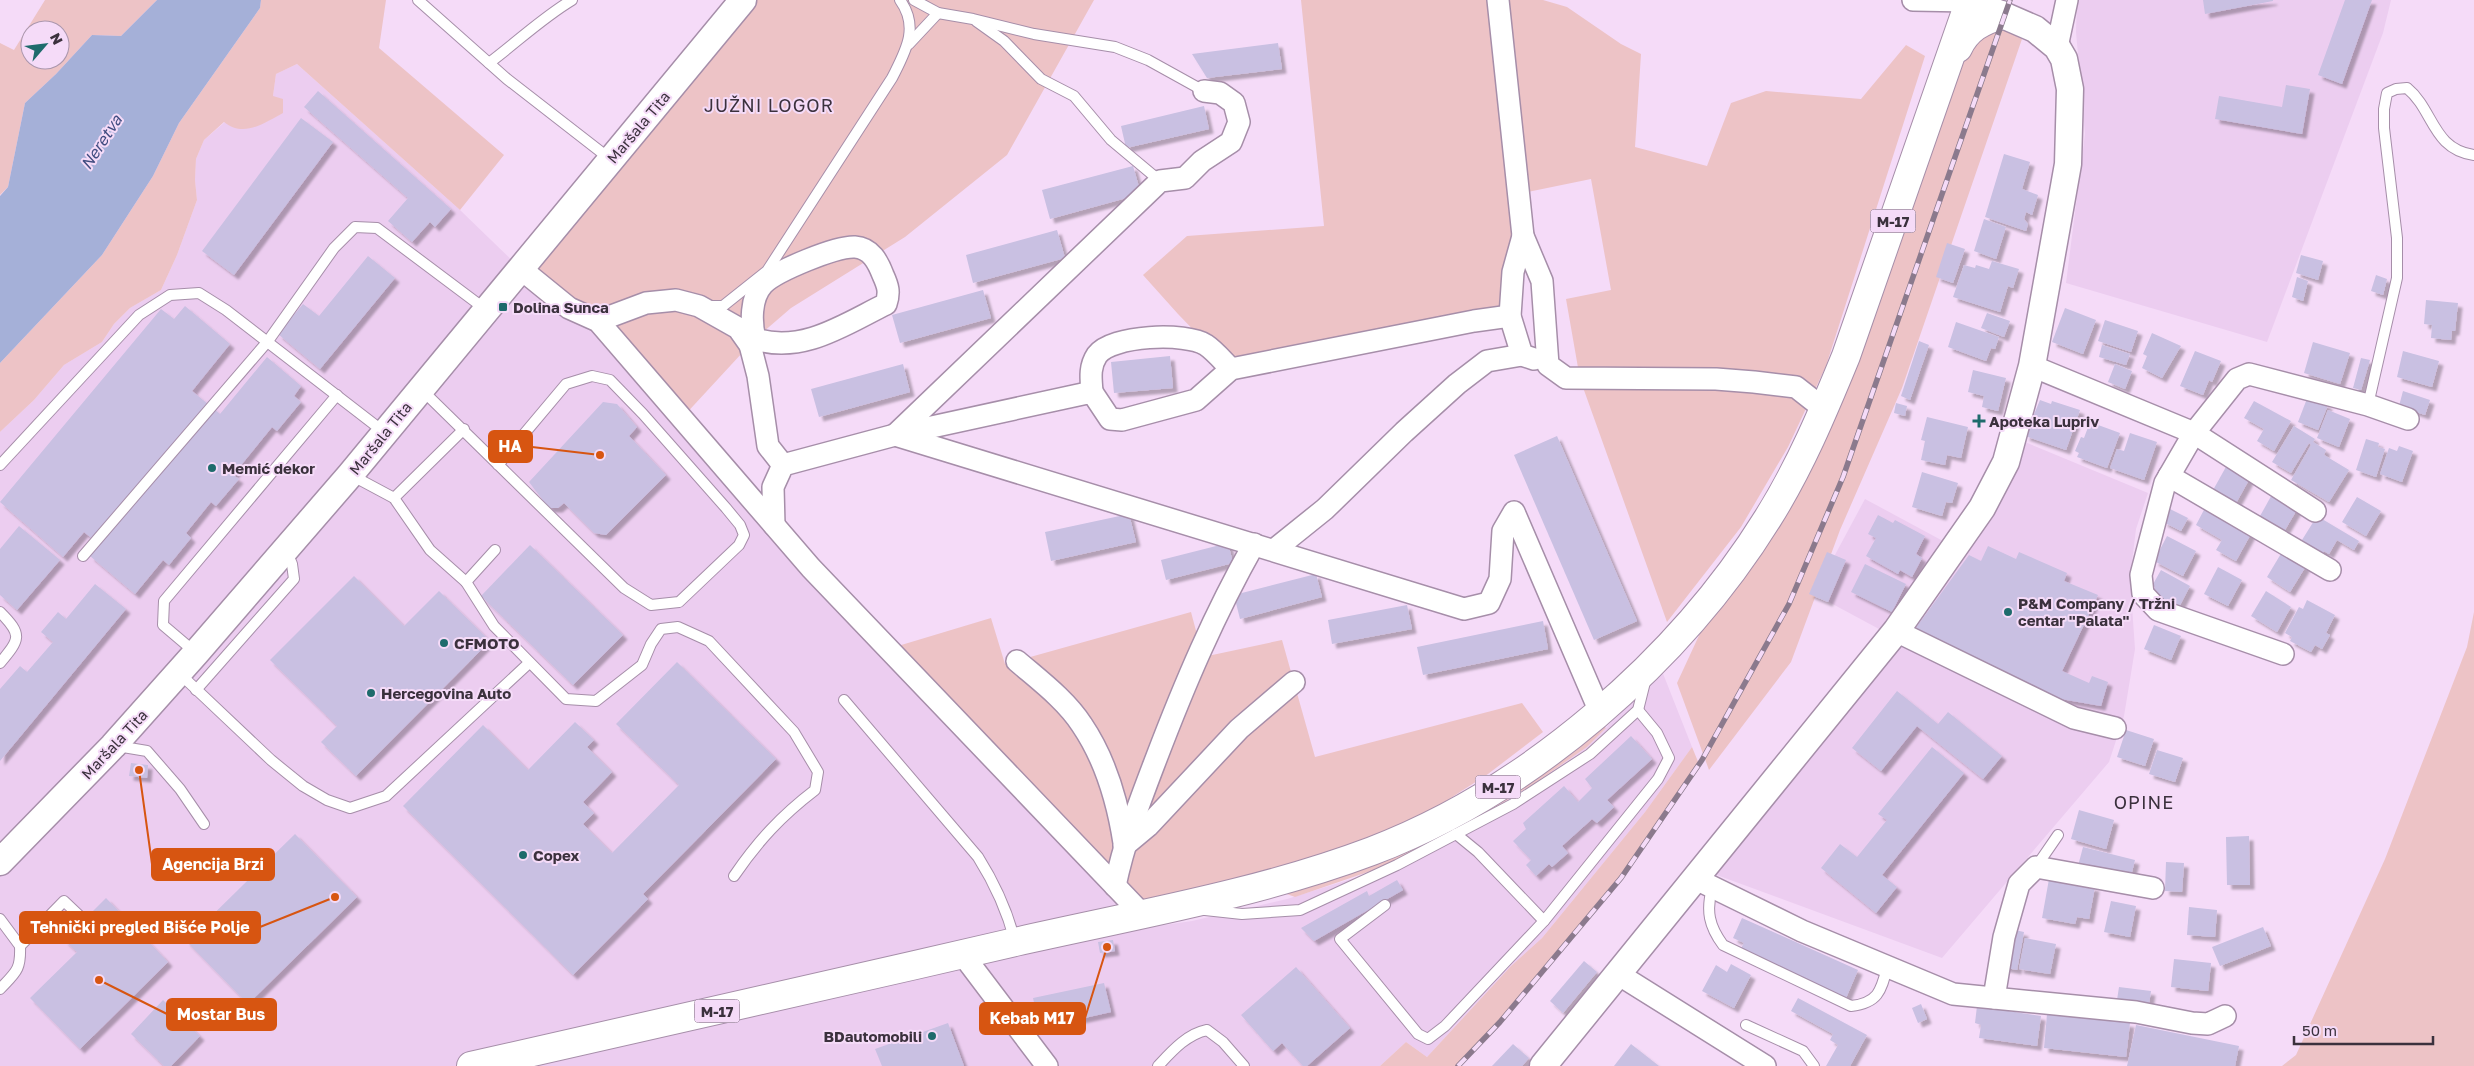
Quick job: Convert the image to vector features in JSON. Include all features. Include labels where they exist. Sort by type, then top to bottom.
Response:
[{"type":"main road","name":"M-17","points":[[473,1066],[1172,908],[1313,870],[1371,852],[1425,828],[1510,780],[1600,712],[1686,626],[1746,551],[1796,469],[1824,410],[1846,356],[1970,1]]},
{"type":"main road","points":[[1940,86],[1963,38],[1980,23],[2002,15]]},
{"type":"street","name":"Maršala Tita","points":[[0,862],[113,746],[188,682],[196,654],[350,475],[485,309],[743,0]]},
{"type":"street","points":[[1498,0],[1523,236],[1542,280],[1548,365]]},
{"type":"street","points":[[1543,1066],[1618,974],[1704,884],[1896,631],[1982,508],[2006,462],[2032,366],[2068,164],[2070,89],[2064,59],[2057,47],[2035,30],[1970,1],[1913,0]]},
{"type":"street","points":[[2057,47],[2067,0]]},
{"type":"street","points":[[895,435],[1160,181],[1185,178],[1231,142],[1239,122],[1234,103],[1220,93],[1204,91]]},
{"type":"street","points":[[1522,354],[1510,316],[1513,272],[1523,236]]},
{"type":"street","points":[[598,321],[646,303],[676,300],[699,306],[738,328],[752,342],[783,344],[808,341],[826,335],[886,304],[890,293],[878,262],[870,253],[856,247],[838,249],[810,259],[765,278],[755,301],[752,342],[768,446],[783,465]]},
{"type":"street","points":[[520,269],[569,308],[598,321],[811,568],[1142,914]]},
{"type":"street","points":[[1231,369],[1205,344],[1180,337],[1128,340],[1106,346],[1097,355],[1091,370],[1092,392],[1110,419],[1122,420],[1196,400],[1231,369],[1474,321],[1510,316]]},
{"type":"street","points":[[1274,550],[1325,508],[1457,384],[1487,361],[1522,354],[1548,365],[1566,378],[1716,379],[1796,388],[1824,410]]},
{"type":"street","points":[[2032,366],[2194,433],[2315,511]]},
{"type":"street","points":[[2283,654],[2158,610],[2143,594],[2141,575],[2163,491],[2169,476],[2194,433],[2237,379],[2249,374],[2368,405],[2408,419]]},
{"type":"street","points":[[783,465],[895,435],[1092,392]]},
{"type":"street","points":[[895,435],[1464,609],[1489,603],[1500,579],[1503,531],[1514,512],[1600,712]]},
{"type":"street","points":[[774,525],[773,487],[783,465]]},
{"type":"street","points":[[2169,476],[2330,570]]},
{"type":"street","points":[[1115,886],[1124,846],[1181,692],[1221,602],[1254,544]]},
{"type":"street","points":[[1896,631],[2074,718],[2116,728]]},
{"type":"street","points":[[1017,661],[1053,692],[1082,725],[1099,758],[1113,795],[1124,846]]},
{"type":"street","points":[[1124,846],[1148,826],[1239,729],[1294,682]]},
{"type":"street","points":[[1994,998],[2004,937],[2019,884],[2036,867],[2153,888]]},
{"type":"street","points":[[1704,884],[1802,931],[1953,994],[2098,1010],[2136,1012],[2192,1023],[2208,1024],[2225,1016]]},
{"type":"street","points":[[963,955],[1047,1066]]},
{"type":"street","points":[[1618,974],[1765,1066]]},
{"type":"lane","points":[[418,0],[489,63],[610,160]]},
{"type":"lane","points":[[489,63],[520,40],[547,15],[572,0]]},
{"type":"lane","points":[[900,0],[905,7],[910,30],[909,44]]},
{"type":"lane","points":[[914,0],[938,13],[973,19],[1034,34],[1115,47],[1148,60],[1204,91]]},
{"type":"lane","points":[[699,306],[723,306],[765,278],[892,78],[909,44],[938,13]]},
{"type":"lane","points":[[973,19],[1004,42],[1041,79],[1074,96],[1111,140],[1160,181]]},
{"type":"lane","points":[[2368,405],[2397,278],[2397,238],[2384,128],[2384,109],[2387,93],[2396,89],[2407,88],[2416,95],[2435,131],[2448,144],[2464,154],[2474,155]]},
{"type":"lane","points":[[83,556],[268,341],[334,248],[355,227],[377,228],[485,309]]},
{"type":"lane","points":[[0,465],[139,315],[170,295],[199,294],[268,341],[384,432]]},
{"type":"lane","points":[[420,388],[464,429],[498,464],[624,588],[651,605],[679,602],[739,545],[744,535],[740,524],[644,414],[610,380],[592,376],[566,384],[498,464]]},
{"type":"lane","points":[[196,654],[163,626],[164,601],[337,395]]},
{"type":"lane","points":[[394,498],[464,429]]},
{"type":"lane","points":[[350,475],[394,498],[430,550],[466,582],[494,626],[566,699],[596,701],[642,664],[651,644],[661,629],[678,627],[710,641],[794,732],[818,772],[814,790],[796,804],[757,843],[734,876]]},
{"type":"lane","points":[[286,550],[292,564],[294,579],[188,682],[271,760],[304,786],[326,800],[350,808],[386,796],[529,663]]},
{"type":"lane","points":[[466,582],[495,550]]},
{"type":"lane","points":[[0,612],[15,627],[18,634],[16,644],[0,663]]},
{"type":"lane","points":[[1172,908],[1242,914],[1300,910],[1397,865],[1513,804],[1590,754],[1638,710],[1649,664]]},
{"type":"lane","points":[[844,700],[978,857],[995,884],[1016,942]]},
{"type":"lane","points":[[1385,906],[1340,939],[1418,1034],[1428,1039],[1445,1026],[1544,921],[1658,779],[1669,758],[1657,734],[1638,710]]},
{"type":"lane","points":[[113,746],[148,751],[180,789],[204,824]]},
{"type":"lane","points":[[1473,825],[1473,836],[1478,852]]},
{"type":"lane","points":[[1456,834],[1478,852],[1544,921]]},
{"type":"lane","points":[[2036,867],[2058,835]]},
{"type":"lane","points":[[1704,884],[1709,918],[1714,932],[1723,945],[1851,1006],[1862,1004],[1876,996],[1880,991],[1887,968]]},
{"type":"lane","points":[[20,946],[64,901],[84,920]]},
{"type":"lane","points":[[0,919],[20,946],[21,962],[15,974],[0,989]]},
{"type":"lane","points":[[1746,1025],[1803,1051],[1814,1066]]},
{"type":"lane","points":[[1158,1066],[1172,1051],[1196,1033],[1207,1030],[1219,1038],[1244,1066]]},
{"type":"shaded area","points":[[45,0],[157,0],[121,36],[92,35],[70,59],[70,20],[33,20]]},
{"type":"shaded area","points":[[261,0],[386,0],[379,48],[504,155],[460,210],[297,64],[276,74],[273,96],[283,99],[283,113],[246,129],[231,127],[224,122],[204,140],[196,159],[195,180],[197,200],[177,255],[161,290],[130,308],[114,324],[102,342],[64,365],[34,400],[0,432],[0,363],[102,255],[153,176],[179,123],[260,8]]},
{"type":"shaded area","points":[[743,0],[1094,0],[1007,155],[905,237],[791,308],[755,339],[682,418],[637,366],[521,269]]},
{"type":"shaded area","points":[[1301,0],[1543,0],[1567,7],[1621,44],[1641,54],[1635,147],[1707,166],[1731,103],[1766,91],[1861,99],[1906,45],[1925,56],[1826,366],[1788,447],[1741,527],[1667,622],[1580,379],[1566,299],[1611,290],[1591,179],[1518,194],[1510,316],[1231,369],[1143,275],[1187,236],[1324,226]]},
{"type":"shaded area","points":[[2077,0],[2391,0],[2383,33],[2267,342],[2066,283],[2085,134],[2076,32]]},
{"type":"shaded area","points":[[1990,22],[2022,39],[1902,388],[1840,530],[1791,662],[1709,770],[1677,683],[1702,629],[1731,592],[1946,108],[1972,36]]},
{"type":"shaded area","points":[[20,40],[20,70],[60,70],[25,103],[8,187],[0,195],[0,43],[14,50]]},
{"type":"shaded area","points":[[297,64],[460,210],[521,269],[598,321],[1142,914],[972,953],[1192,921],[1287,899],[1364,875],[1485,814],[1535,783],[1587,747],[1662,671],[1692,747],[1645,812],[1542,938],[1511,966],[1427,1057],[1406,1042],[1380,1066],[0,1066],[0,432],[34,400],[64,365],[102,342],[114,324],[130,308],[161,290],[177,255],[197,200],[195,180],[196,159],[204,140],[225,122],[273,96],[276,74]]},
{"type":"shaded area","points":[[2020,440],[2148,493],[2136,529],[2130,578],[2135,649],[2124,716],[2109,762],[1942,958],[1714,874]]},
{"type":"shaded area","points":[[1865,499],[1943,541],[1892,636],[1814,594]]},
{"type":"shaded area","points":[[1191,612],[1203,657],[1282,640],[1315,757],[1522,703],[1543,732],[1488,774],[1365,853],[1142,914],[888,649],[991,618],[1005,664]]},
{"type":"shaded area","points":[[2474,612],[2474,1066],[2282,1066],[2296,1055],[2385,859],[2467,647]]},
{"type":"shaded area","points":[[1601,724],[1606,728],[1587,747],[1535,783],[1485,814],[1394,863],[1295,897],[1284,893]]},
{"type":"shaded area","points":[[1692,747],[1699,764],[1621,878],[1500,1022],[1458,1066],[1380,1066],[1406,1042],[1427,1057],[1511,966],[1542,938],[1645,812]]},
{"type":"water","name":"Neretva","points":[[157,0],[261,0],[260,8],[179,123],[153,176],[102,255],[0,363],[0,196],[8,187],[25,103],[60,70],[70,70],[70,59],[92,35],[121,36]]},
{"type":"building","points":[[2203,0],[2273,0],[2273,1],[2205,14]]},
{"type":"building","points":[[2345,0],[2372,0],[2342,84],[2318,75]]},
{"type":"building","points":[[1278,43],[1282,69],[1207,78],[1192,54]]},
{"type":"building","points":[[2286,85],[2310,89],[2302,134],[2215,119],[2219,96],[2282,107]]},
{"type":"building","points":[[318,91],[451,209],[435,227],[430,222],[412,242],[388,221],[408,198],[304,107]]},
{"type":"building","points":[[1204,106],[1209,129],[1126,148],[1121,126]]},
{"type":"building","points":[[301,118],[333,142],[234,275],[202,251]]},
{"type":"building","points":[[2004,154],[2030,162],[2022,189],[2038,195],[2032,215],[2026,212],[2024,219],[2028,224],[2026,231],[1985,217]]},
{"type":"building","points":[[1133,166],[1141,194],[1050,219],[1042,190]]},
{"type":"building","points":[[1984,219],[2006,227],[1996,259],[1974,251]]},
{"type":"building","points":[[1057,230],[1065,258],[973,283],[966,255]]},
{"type":"building","points":[[1947,243],[1965,249],[1953,283],[1936,277]]},
{"type":"building","points":[[2301,255],[2323,261],[2318,280],[2296,273]]},
{"type":"building","points":[[368,256],[395,278],[320,369],[278,334],[303,304],[319,316]]},
{"type":"building","points":[[1992,261],[2019,269],[2013,288],[2008,286],[2000,312],[1953,297],[1964,265],[1975,268],[1976,265],[1989,269]]},
{"type":"building","points":[[2376,275],[2387,279],[2383,295],[2371,291]]},
{"type":"building","points":[[2297,277],[2308,281],[2303,301],[2292,297]]},
{"type":"building","points":[[983,290],[991,318],[900,343],[892,315]]},
{"type":"building","points":[[2426,300],[2458,303],[2455,331],[2452,331],[2451,340],[2431,338],[2432,325],[2424,324]]},
{"type":"building","points":[[185,306],[230,344],[192,391],[220,414],[267,357],[301,386],[294,396],[301,402],[277,431],[272,427],[233,475],[239,479],[216,506],[211,502],[186,533],[191,538],[169,565],[163,560],[135,594],[90,556],[100,545],[84,532],[63,557],[0,502],[161,309],[174,319]]},
{"type":"building","points":[[2065,308],[2096,320],[2083,354],[2052,342]]},
{"type":"building","points":[[1987,313],[2010,321],[2004,337],[1981,328]]},
{"type":"building","points":[[2105,320],[2138,331],[2131,352],[2098,341]]},
{"type":"building","points":[[1956,322],[1999,337],[1995,349],[1991,348],[1986,361],[1948,347]]},
{"type":"building","points":[[2152,333],[2181,346],[2162,378],[2142,368],[2147,356],[2143,354]]},
{"type":"building","points":[[1919,341],[1929,345],[1910,400],[1901,396]]},
{"type":"building","points":[[2313,342],[2350,353],[2340,384],[2304,373]]},
{"type":"building","points":[[2102,345],[2130,354],[2126,365],[2099,357]]},
{"type":"building","points":[[2195,351],[2221,361],[2212,382],[2209,380],[2203,395],[2180,386]]},
{"type":"building","points":[[2403,351],[2439,361],[2432,387],[2397,377]]},
{"type":"building","points":[[1170,356],[1173,388],[1114,393],[1111,362]]},
{"type":"building","points":[[2361,358],[2370,360],[2361,390],[2353,388]]},
{"type":"building","points":[[903,364],[910,392],[819,417],[811,389]]},
{"type":"building","points":[[2115,364],[2132,371],[2125,389],[2108,382]]},
{"type":"building","points":[[1973,370],[2006,378],[1998,411],[1982,407],[1984,396],[1968,392]]},
{"type":"building","points":[[2403,391],[2430,400],[2425,415],[2399,406]]},
{"type":"building","points":[[2308,396],[2328,405],[2318,430],[2298,422]]},
{"type":"building","points":[[2040,400],[2051,404],[2052,401],[2080,410],[2066,450],[2025,436]]},
{"type":"building","points":[[2254,401],[2291,421],[2274,451],[2257,441],[2264,429],[2244,418]]},
{"type":"building","points":[[603,402],[617,404],[637,427],[629,436],[666,475],[606,535],[594,533],[564,503],[558,508],[549,508],[529,482]]},
{"type":"building","points":[[1896,403],[1907,406],[1905,416],[1894,413]]},
{"type":"building","points":[[2328,410],[2350,419],[2339,447],[2317,438]]},
{"type":"building","points":[[1927,417],[1968,427],[1961,458],[1947,455],[1945,465],[1921,460],[1925,441],[1921,440]]},
{"type":"building","points":[[2090,422],[2120,433],[2107,468],[2077,457],[2079,453],[2075,451],[2081,437],[2084,438]]},
{"type":"building","points":[[2294,426],[2315,439],[2313,442],[2326,450],[2324,455],[2349,470],[2329,502],[2291,480],[2311,445],[2309,443],[2291,473],[2272,462]]},
{"type":"building","points":[[2130,433],[2157,442],[2144,480],[2110,468],[2117,449],[2124,451]]},
{"type":"building","points":[[1557,436],[1637,621],[1594,640],[1514,455]]},
{"type":"building","points":[[2366,439],[2379,443],[2378,447],[2385,449],[2376,477],[2356,470]]},
{"type":"building","points":[[2399,446],[2413,451],[2402,482],[2380,474],[2389,448],[2397,451]]},
{"type":"building","points":[[2227,465],[2250,478],[2235,505],[2212,492]]},
{"type":"building","points":[[1922,472],[1958,483],[1952,503],[1946,502],[1942,516],[1912,507]]},
{"type":"building","points":[[2274,491],[2299,506],[2285,530],[2260,516]]},
{"type":"building","points":[[2357,497],[2381,511],[2366,536],[2342,522]]},
{"type":"building","points":[[2206,506],[2252,532],[2236,561],[2216,550],[2222,540],[2196,525]]},
{"type":"building","points":[[2170,509],[2188,518],[2181,531],[2163,522]]},
{"type":"building","points":[[1129,514],[1136,542],[1051,561],[1045,532]]},
{"type":"building","points":[[1878,515],[1893,523],[1895,520],[1925,536],[1916,554],[1922,558],[1912,577],[1900,570],[1898,574],[1866,556],[1876,538],[1868,534]]},
{"type":"building","points":[[2317,516],[2359,541],[2354,550],[2337,540],[2329,554],[2324,551],[2320,558],[2306,549],[2309,545],[2302,540]]},
{"type":"building","points":[[19,526],[60,560],[17,610],[0,595],[0,549]]},
{"type":"building","points":[[2167,536],[2196,551],[2183,576],[2154,561]]},
{"type":"building","points":[[1228,543],[1233,563],[1166,580],[1161,560]]},
{"type":"building","name":"Hercegovina Auto","points":[[530,545],[623,635],[573,685],[481,596]]},
{"type":"building","name":"P&M Company / Tržni centar \"Palata\"","points":[[1988,546],[2016,559],[2019,552],[2067,573],[2064,581],[2098,595],[2062,671],[2089,683],[2092,676],[2108,682],[2101,706],[2061,699],[1915,629],[1969,555],[1981,561]]},
{"type":"building","points":[[1827,552],[1846,560],[1828,602],[1809,594]]},
{"type":"building","points":[[2282,552],[2306,566],[2290,592],[2267,577]]},
{"type":"building","points":[[1865,564],[1906,584],[1892,612],[1851,592]]},
{"type":"building","points":[[2218,567],[2242,580],[2228,606],[2204,594]]},
{"type":"building","points":[[2161,570],[2190,586],[2177,611],[2150,596],[2155,587],[2152,586]]},
{"type":"building","points":[[1316,574],[1322,597],[1240,619],[1234,595]]},
{"type":"building","name":"Hercegovina Auto","points":[[354,576],[404,626],[439,591],[490,641],[356,776],[321,742],[337,726],[270,660]]},
{"type":"building","points":[[95,584],[126,609],[0,761],[0,689],[20,666],[27,672],[53,642],[41,632],[58,612],[66,619]]},
{"type":"building","points":[[2266,591],[2291,607],[2277,632],[2251,616]]},
{"type":"building","points":[[2307,600],[2335,615],[2326,633],[2330,635],[2322,649],[2315,645],[2311,652],[2290,641],[2292,637],[2285,633],[2299,607],[2303,609]]},
{"type":"building","points":[[1407,605],[1412,629],[1332,644],[1328,620]]},
{"type":"building","points":[[1543,621],[1548,649],[1423,675],[1417,647]]},
{"type":"building","points":[[2154,625],[2181,636],[2171,660],[2144,649]]},
{"type":"building","points":[[677,662],[776,759],[643,894],[648,899],[573,975],[403,806],[483,725],[528,770],[575,722],[594,740],[587,747],[612,772],[583,802],[594,813],[583,824],[612,853],[679,785],[616,724]]},
{"type":"building","points":[[1897,691],[1938,724],[1948,712],[2002,756],[1983,779],[1917,726],[1881,771],[1852,748]]},
{"type":"building","points":[[2126,730],[2154,739],[2145,766],[2117,757]]},
{"type":"building","points":[[1631,736],[1652,759],[1607,800],[1614,807],[1597,823],[1592,819],[1562,846],[1568,853],[1552,867],[1549,864],[1536,876],[1526,865],[1531,860],[1513,841],[1526,829],[1523,823],[1564,786],[1578,802],[1592,788],[1585,779]]},
{"type":"building","points":[[1932,747],[1964,773],[1882,875],[1897,887],[1876,913],[1821,868],[1840,844],[1857,857],[1887,820],[1878,814]]},
{"type":"building","points":[[2157,750],[2183,758],[2175,782],[2149,774]]},
{"type":"building","points":[[131,763],[148,765],[147,778],[129,776]]},
{"type":"building","points":[[2079,810],[2114,820],[2106,849],[2071,839]]},
{"type":"building","points":[[295,834],[357,897],[248,1004],[186,941]]},
{"type":"building","points":[[2249,836],[2250,885],[2227,885],[2226,837]]},
{"type":"building","points":[[2083,847],[2135,860],[2130,880],[2078,866]]},
{"type":"building","points":[[2166,862],[2184,863],[2182,892],[2165,891]]},
{"type":"building","points":[[2049,879],[2095,887],[2089,919],[2077,917],[2075,924],[2042,918]]},
{"type":"building","points":[[1397,880],[1403,890],[1314,941],[1301,928],[1367,891],[1369,896]]},
{"type":"building","points":[[106,898],[168,962],[80,1049],[30,998],[77,952],[64,940]]},
{"type":"building","points":[[2111,901],[2136,906],[2130,937],[2104,932]]},
{"type":"building","points":[[2189,907],[2217,910],[2215,937],[2187,935]]},
{"type":"building","points":[[1742,918],[1858,970],[1846,998],[1740,950],[1744,943],[1733,938]]},
{"type":"building","points":[[2263,927],[2271,946],[2220,966],[2212,947]]},
{"type":"building","points":[[2010,929],[2024,932],[2017,970],[2002,967]]},
{"type":"building","points":[[2025,938],[2056,944],[2050,974],[2019,969]]},
{"type":"building","points":[[1113,940],[1115,951],[1100,953],[1098,942]]},
{"type":"building","points":[[2174,959],[2211,963],[2208,991],[2171,987]]},
{"type":"building","points":[[1584,961],[1597,972],[1563,1013],[1550,1001]]},
{"type":"building","points":[[1731,964],[1751,975],[1734,1008],[1702,991],[1716,965],[1727,972]]},
{"type":"building","points":[[1296,967],[1350,1028],[1307,1066],[1303,1066],[1282,1043],[1273,1051],[1241,1015]]},
{"type":"building","points":[[1104,983],[1111,1012],[1040,1028],[1033,998]]},
{"type":"building","points":[[2119,987],[2151,991],[2149,1004],[2117,1000]]},
{"type":"building","points":[[1798,998],[1867,1035],[1850,1066],[1826,1066],[1838,1045],[1830,1040],[1833,1034],[1791,1011]]},
{"type":"building","points":[[163,1000],[200,1036],[171,1066],[164,1066],[131,1034]]},
{"type":"building","points":[[1921,1004],[1927,1019],[1918,1023],[1912,1008]]},
{"type":"building","points":[[1977,1006],[2041,1016],[2037,1046],[1979,1038],[1981,1025],[1975,1023]]},
{"type":"building","points":[[2047,1014],[2130,1023],[2126,1057],[2044,1048]]},
{"type":"building","name":"BDautomobili","points":[[948,1023],[964,1066],[882,1066],[875,1049]]},
{"type":"building","points":[[2136,1025],[2239,1046],[2235,1066],[2127,1066]]},
{"type":"building","points":[[1513,1044],[1529,1058],[1522,1066],[1492,1066]]},
{"type":"building","points":[[1631,1044],[1659,1066],[1614,1066]]},
{"type":"railway","points":[[1458,1066],[1500,1022],[1621,878],[1702,760],[1789,604],[1843,477],[2010,0]]},
{"type":"place","name":"Dolina Sunca","points":[[503,307]]},
{"type":"place","name":"Apoteka Lupriv","points":[[1979,421]]},
{"type":"place","name":"HA","points":[[600,455]]},
{"type":"place","name":"Memić dekor","points":[[212,468]]},
{"type":"place","name":"P&M Company / Tržni centar \"Palata\"","points":[[2008,612]]},
{"type":"place","name":"CFMOTO","points":[[444,643]]},
{"type":"place","name":"Hercegovina Auto","points":[[371,693]]},
{"type":"place","name":"Agencija Brzi","points":[[139,770]]},
{"type":"place","name":"Copex","points":[[523,855]]},
{"type":"place","name":"Tehnički pregled Bišće Polje","points":[[335,897]]},
{"type":"place","name":"Kebab M17","points":[[1107,947]]},
{"type":"place","name":"Mostar Bus","points":[[99,980]]},
{"type":"place","name":"BDautomobili","points":[[932,1036]]},
{"type":"district","name":"JUŽNI LOGOR","points":[[769,105]]},
{"type":"district","name":"OPINE","points":[[2144,802]]}]
